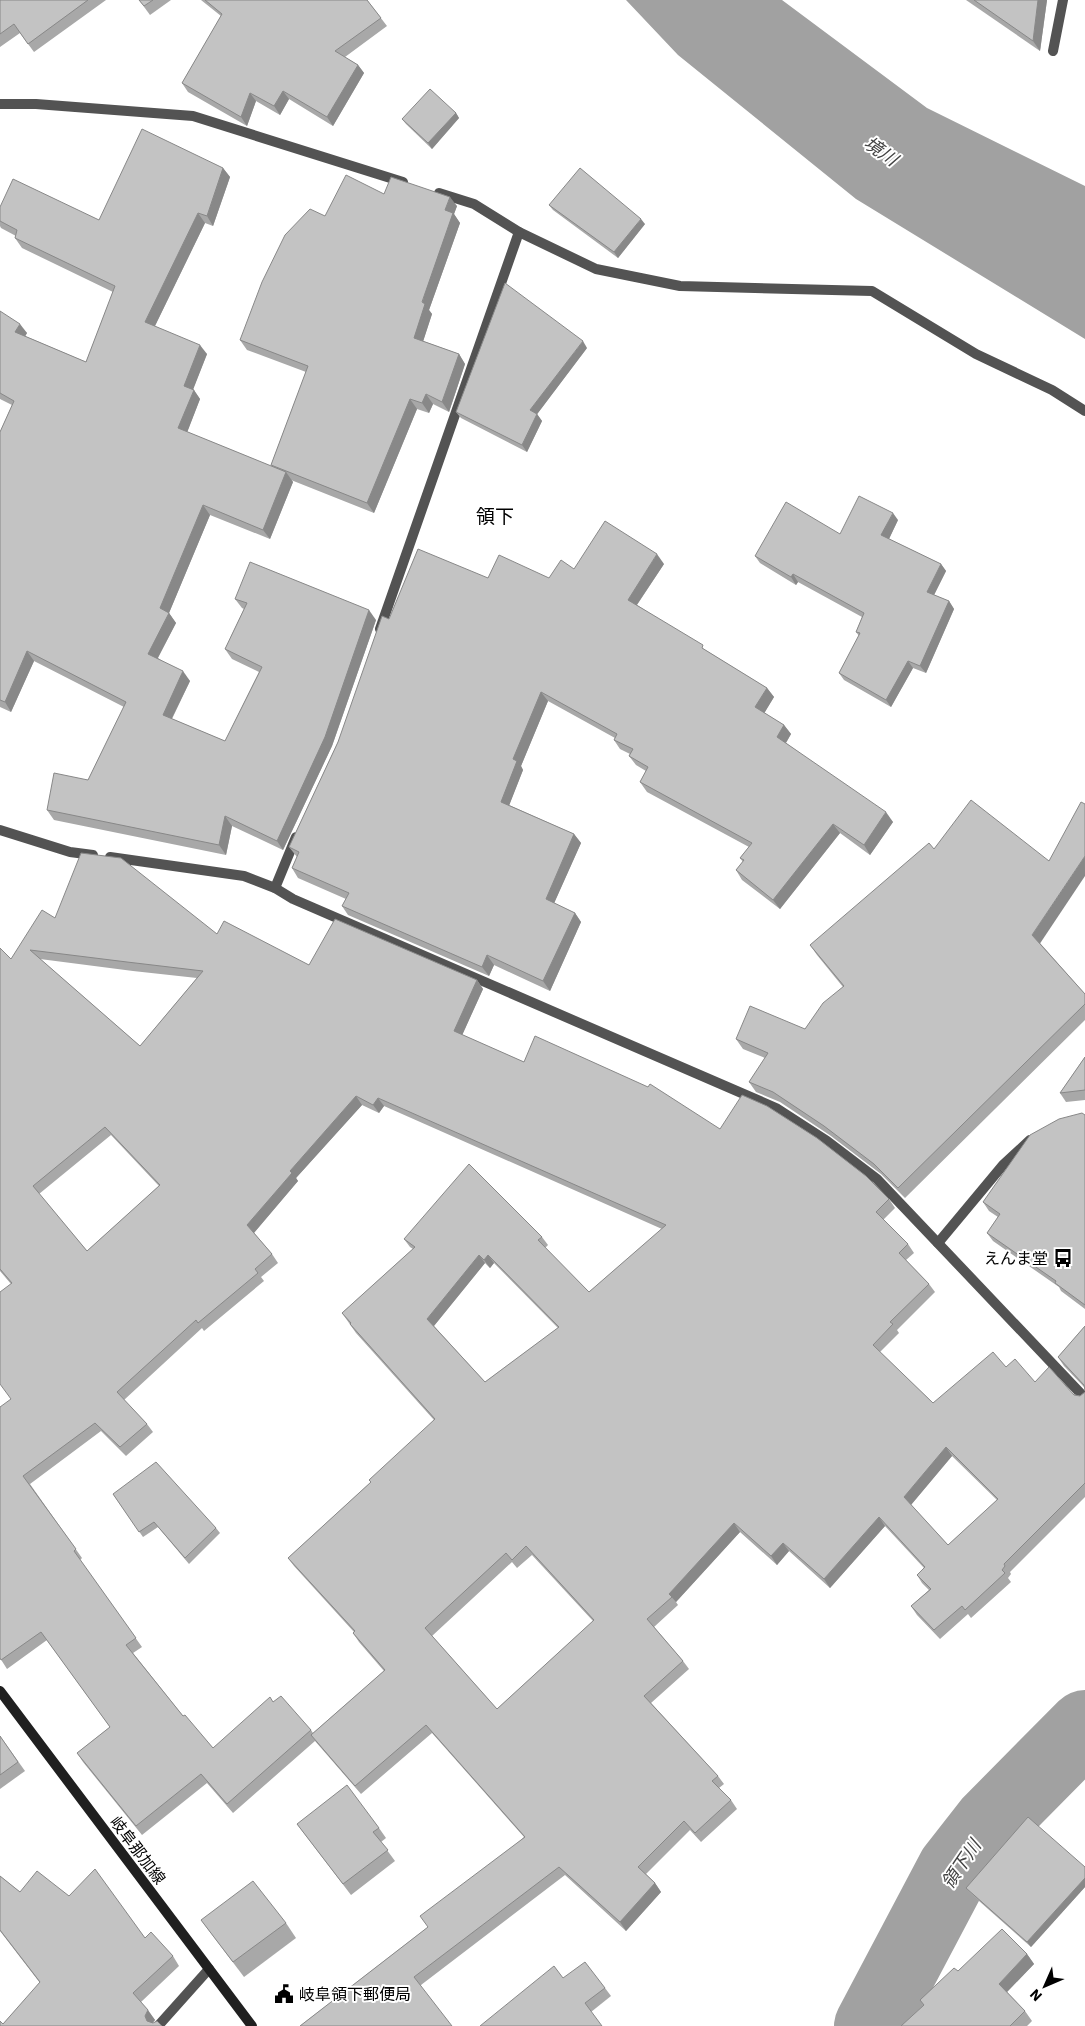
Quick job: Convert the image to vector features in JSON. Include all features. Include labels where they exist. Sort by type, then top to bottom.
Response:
[{"type":"main road","name":"岐阜那加線","points":[[0,1691],[252,2026]]},
{"type":"street","points":[[1053,51],[1062,0]]},
{"type":"street","points":[[0,104],[36,104],[193,116],[474,204],[520,232],[596,269],[680,286],[872,291],[976,354],[1052,390],[1085,412]]},
{"type":"street","points":[[376,639],[520,232]]},
{"type":"street","points":[[275,888],[301,826]]},
{"type":"street","points":[[0,830],[70,852],[244,876],[776,1108],[827,1141],[877,1179],[1085,1398]]},
{"type":"street","points":[[938,1244],[1002,1165],[1037,1134]]},
{"type":"street","points":[[158,2026],[209,1969]]},
{"type":"water","name":"境川","points":[[626,0],[782,0],[927,108],[1085,186],[1085,339],[856,199],[678,55]]},
{"type":"building","points":[[0,0],[88,0],[28,44],[14,24],[0,34]]},
{"type":"building","points":[[139,0],[153,0],[144,6]]},
{"type":"building","points":[[205,0],[367,0],[381,18],[335,51],[358,65],[327,117],[283,91],[274,106],[250,93],[241,117],[182,83],[222,14]]},
{"type":"building","points":[[974,0],[1038,0],[1033,41]]},
{"type":"building","points":[[430,89],[456,113],[428,143],[402,119]]},
{"type":"building","points":[[142,129],[223,168],[207,216],[198,213],[145,322],[200,345],[184,386],[194,390],[178,428],[286,472],[263,530],[203,505],[160,608],[169,613],[148,654],[183,671],[163,715],[225,741],[262,667],[225,649],[247,603],[235,599],[250,562],[369,610],[325,737],[277,841],[225,816],[219,845],[47,810],[54,773],[88,780],[126,702],[27,651],[5,702],[0,700],[0,432],[14,401],[0,393],[0,311],[20,324],[15,332],[86,362],[115,286],[15,238],[17,230],[0,221],[0,207],[13,179],[99,220]]},
{"type":"building","points":[[580,168],[641,219],[614,252],[549,205]]},
{"type":"building","points":[[346,175],[384,194],[391,177],[450,197],[445,210],[453,213],[422,302],[425,304],[414,338],[459,354],[442,402],[426,394],[422,403],[410,399],[367,503],[271,465],[308,366],[240,340],[262,282],[285,235],[310,209],[325,216]]},
{"type":"building","points":[[505,283],[583,341],[530,410],[537,414],[522,445],[456,412]]},
{"type":"building","points":[[859,496],[893,513],[881,535],[941,564],[927,592],[949,601],[920,666],[908,661],[886,700],[839,673],[860,633],[856,632],[864,613],[793,574],[791,577],[755,556],[786,502],[840,534]]},
{"type":"building","points":[[605,521],[657,554],[628,600],[703,645],[702,648],[767,688],[755,707],[784,725],[777,737],[886,812],[864,845],[833,824],[773,900],[736,870],[744,860],[740,858],[752,843],[640,782],[648,767],[629,756],[633,749],[614,740],[617,734],[541,692],[513,759],[517,761],[501,802],[574,834],[546,899],[575,913],[543,981],[487,955],[482,967],[342,906],[349,893],[292,868],[299,852],[289,847],[338,742],[382,616],[389,619],[418,549],[488,578],[499,555],[549,578],[561,560],[574,569]]},
{"type":"building","points":[[971,800],[1049,861],[1081,802],[1085,804],[1085,856],[1032,935],[1085,994],[1085,1004],[898,1188],[874,1164],[824,1126],[773,1092],[749,1082],[768,1053],[736,1039],[750,1006],[805,1029],[823,1003],[844,986],[810,945],[929,843],[934,849]]},
{"type":"building","points":[[81,853],[121,858],[217,934],[224,921],[309,965],[335,919],[477,980],[454,1031],[524,1062],[535,1036],[648,1087],[650,1084],[720,1129],[742,1095],[767,1106],[817,1138],[866,1176],[889,1199],[876,1212],[908,1244],[899,1253],[929,1284],[890,1322],[893,1324],[873,1345],[933,1403],[993,1352],[1006,1367],[1015,1359],[1035,1382],[1049,1367],[1074,1395],[1080,1396],[1085,1392],[1085,1483],[1004,1564],[1005,1566],[1002,1570],[1005,1573],[965,1610],[962,1606],[934,1630],[911,1606],[931,1589],[917,1575],[925,1567],[879,1517],[824,1579],[783,1543],[771,1556],[734,1523],[669,1594],[672,1597],[647,1619],[683,1661],[644,1696],[718,1776],[712,1781],[731,1800],[695,1833],[684,1821],[638,1867],[655,1883],[620,1922],[559,1867],[414,1977],[452,2026],[300,2026],[428,1927],[420,1916],[525,1837],[426,1725],[355,1786],[311,1735],[385,1670],[353,1633],[355,1631],[288,1558],[371,1482],[369,1480],[435,1419],[342,1313],[415,1247],[404,1239],[469,1164],[542,1237],[538,1240],[589,1292],[666,1225],[378,1098],[373,1105],[356,1096],[290,1171],[292,1173],[247,1225],[272,1254],[255,1269],[258,1273],[198,1323],[196,1320],[117,1392],[147,1424],[120,1447],[95,1423],[23,1476],[76,1549],[74,1551],[136,1638],[126,1645],[183,1716],[185,1715],[213,1748],[270,1697],[273,1702],[281,1696],[311,1730],[227,1804],[201,1774],[136,1826],[77,1753],[110,1727],[41,1632],[1,1660],[0,1658],[0,1407],[11,1399],[0,1384],[0,1292],[12,1283],[0,1269],[0,948],[11,959],[42,910],[55,918]],"holes":[[[30,950],[203,971],[140,1046]],[[105,1127],[160,1185],[87,1251],[33,1186]],[[479,1255],[484,1260],[488,1255],[559,1327],[485,1382],[427,1319]],[[946,1447],[998,1499],[948,1545],[904,1497]],[[526,1546],[594,1620],[497,1709],[425,1628],[506,1553],[512,1560]]]},
{"type":"building","points":[[1085,1057],[1085,1090],[1060,1093]]},
{"type":"building","points":[[1082,1113],[1085,1115],[1085,1305],[1055,1283],[1056,1281],[987,1233],[1000,1214],[983,1202],[1030,1135],[1059,1119]]},
{"type":"building","points":[[1085,1326],[1085,1390],[1084,1385],[1058,1357]]},
{"type":"building","points":[[156,1462],[216,1528],[185,1558],[154,1522],[139,1532],[113,1494]]},
{"type":"building","points":[[0,1736],[18,1762],[0,1775]]},
{"type":"building","points":[[347,1785],[379,1828],[373,1832],[388,1850],[343,1884],[297,1824]]},
{"type":"building","points":[[1028,1817],[1085,1867],[1085,1878],[1027,1942],[966,1888]]},
{"type":"building","points":[[95,1869],[145,1938],[151,1932],[173,1956],[133,1993],[148,2010],[145,2016],[147,2021],[153,2023],[157,2021],[162,2026],[0,2026],[0,2021],[3,2024],[40,1982],[0,1930],[0,1876],[20,1892],[37,1871],[69,1896]]},
{"type":"building","points":[[253,1881],[286,1923],[233,1962],[201,1920]]},
{"type":"building","points":[[1002,1929],[1027,1954],[999,1984],[1025,2011],[1010,2026],[901,2026],[924,2005],[920,2000],[954,1968],[958,1971]]},
{"type":"building","points":[[585,1962],[605,1988],[585,2003],[602,2026],[480,2026],[554,1966],[563,1978]]},
{"type":"waterway","name":"領下川","points":[[871,2026],[954,1869],[990,1823],[1085,1727]]},
{"type":"place","name":"えんま堂","points":[[1063,1258]]},
{"type":"place","name":"岐阜領下郵便局","points":[[284,1994]]},
{"type":"district","name":"領下","points":[[495,516]]}]
